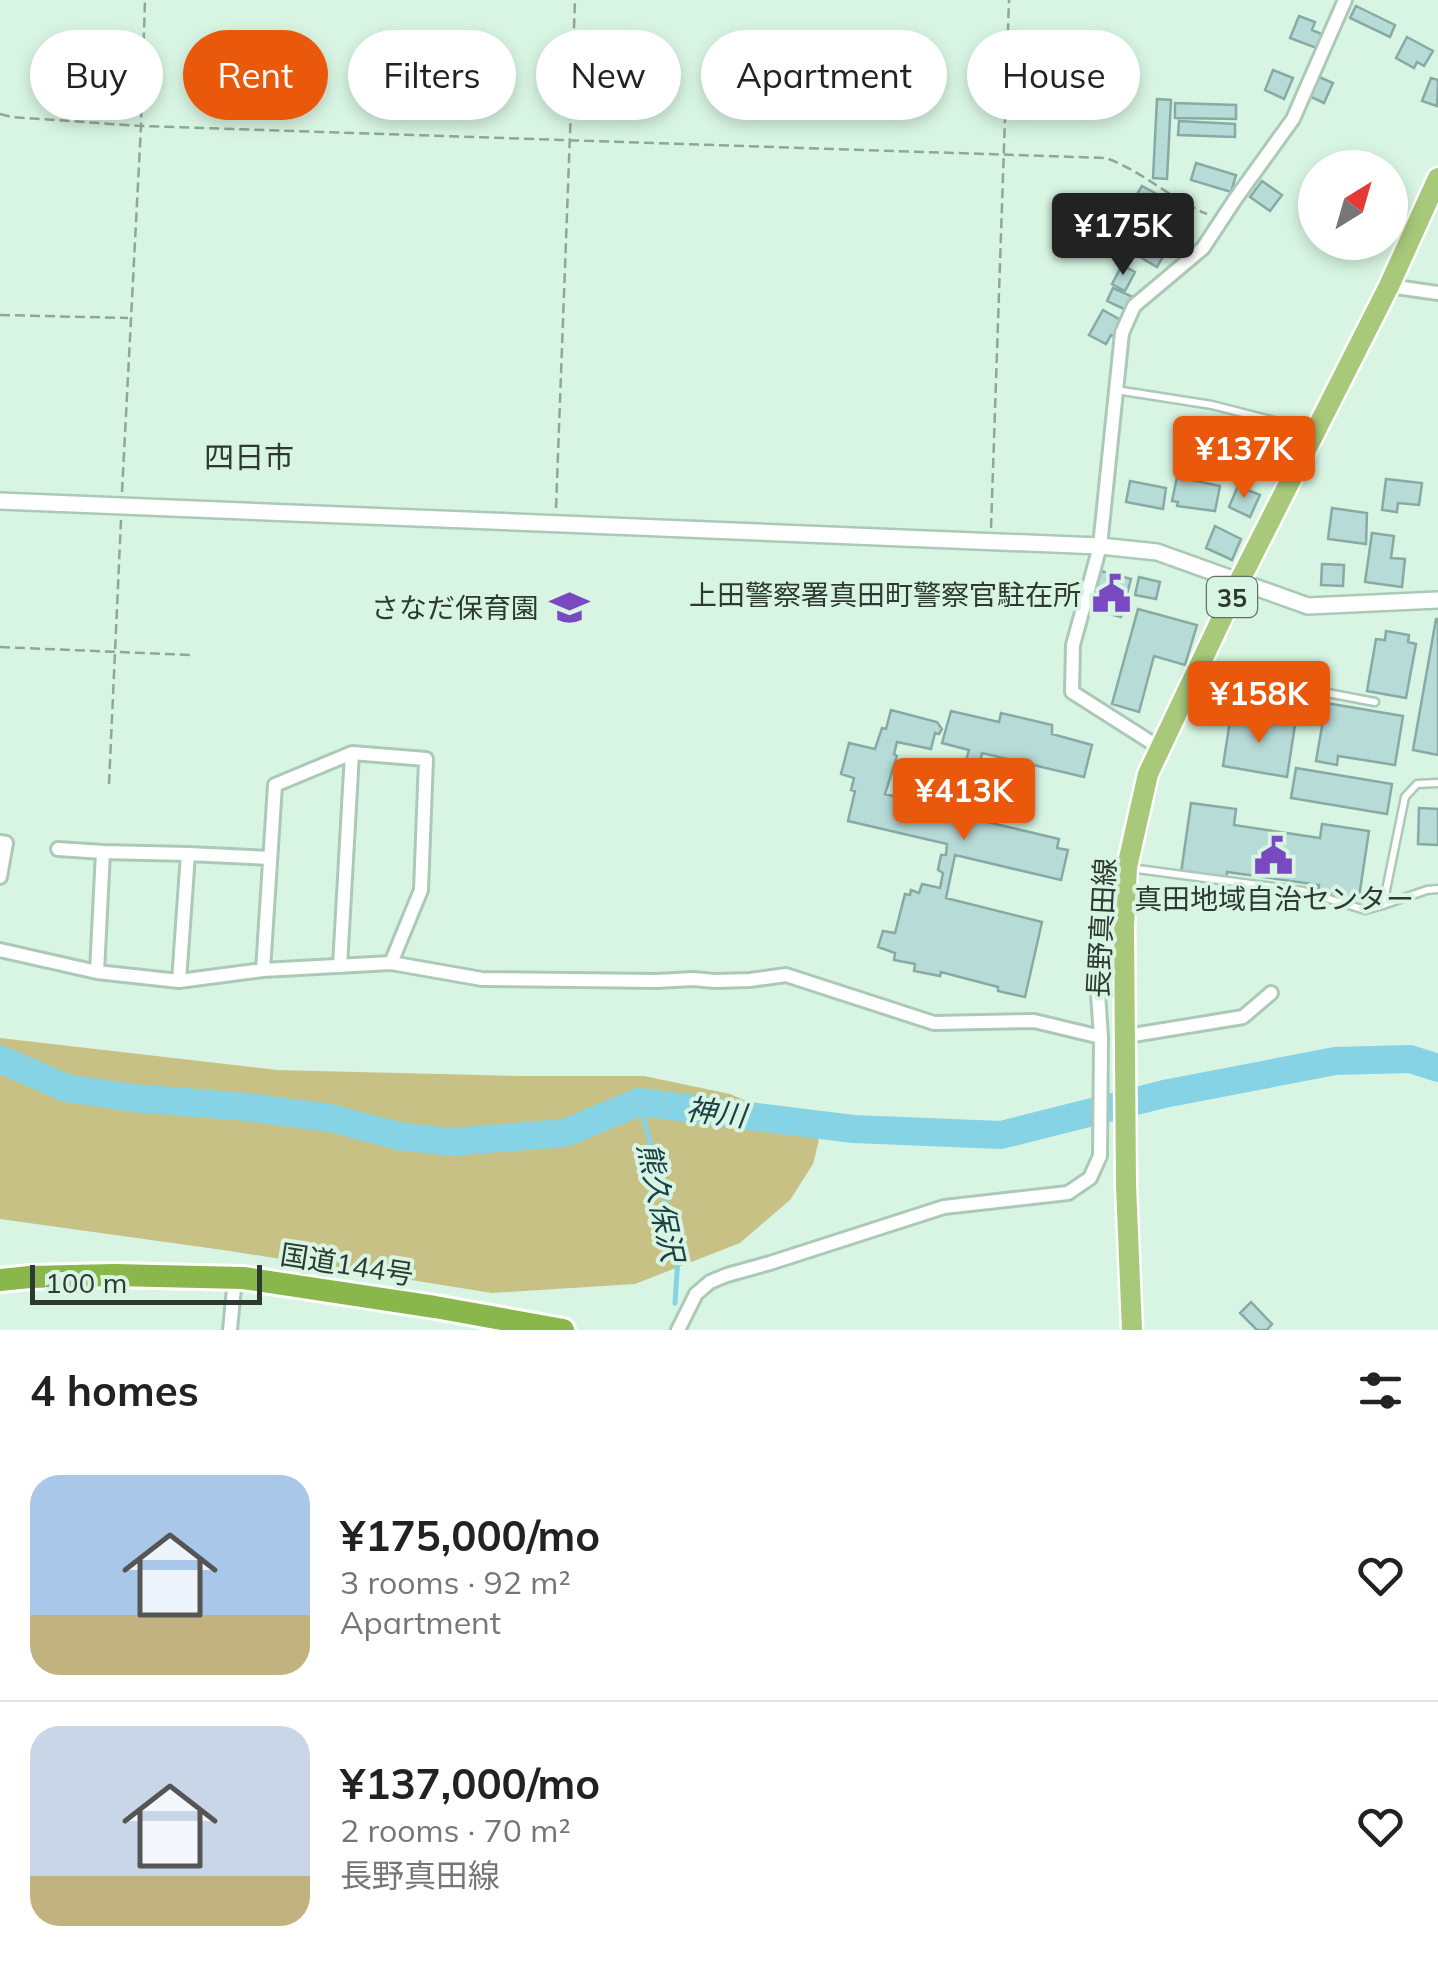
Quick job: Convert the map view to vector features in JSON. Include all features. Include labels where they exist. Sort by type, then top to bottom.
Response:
[{"type":"highway","name":"国道144号","points":[[0,1280],[114,1276],[235,1278],[562,1330]]},
{"type":"main road","name":"長野真田線","points":[[1132,1330],[1126,1184],[1129,1039],[1124,945],[1127,867],[1148,774],[1240,580],[1390,286],[1438,178]]},
{"type":"street","points":[[1160,748],[1072,692],[1073,645],[1100,546],[1122,333],[1134,306],[1204,248],[1293,118],[1345,0]]},
{"type":"street","points":[[1390,286],[1438,293]]},
{"type":"street","points":[[0,501],[1100,546],[1157,552],[1308,606],[1438,600]]},
{"type":"street","points":[[340,966],[352,753]]},
{"type":"street","points":[[263,970],[275,784],[352,753],[426,758],[420,890],[392,963]]},
{"type":"street","points":[[0,842],[6,843],[0,877]]},
{"type":"street","points":[[58,849],[270,858]]},
{"type":"street","points":[[97,972],[103,852]]},
{"type":"street","points":[[180,981],[188,854]]},
{"type":"street","points":[[678,1330],[696,1294],[727,1275],[944,1207],[1068,1193],[1090,1178],[1100,1156],[1097,921],[1109,874],[1127,867]]},
{"type":"street","points":[[0,950],[97,972],[180,981],[263,970],[392,963],[482,978],[715,981],[786,975],[934,1023],[1034,1021],[1101,1037]]},
{"type":"street","points":[[1129,1039],[1244,1018],[1271,993]]},
{"type":"street","points":[[230,1330],[235,1278]]},
{"type":"lane","points":[[1115,390],[1212,404],[1315,432]]},
{"type":"lane","points":[[1198,668],[1254,681],[1322,687],[1375,702]]},
{"type":"lane","points":[[1383,905],[1404,797],[1417,784],[1438,783]]},
{"type":"lane","points":[[1127,867],[1303,891],[1364,910],[1438,889]]},
{"type":"path","points":[[109,784],[145,0]]},
{"type":"path","points":[[556,523],[574,0]]},
{"type":"path","points":[[991,541],[1009,0]]},
{"type":"path","points":[[0,114],[141,126],[1106,158],[1204,213],[1222,217]]},
{"type":"path","points":[[0,314],[131,318]]},
{"type":"path","points":[[0,648],[191,655]]},
{"type":"shaded area","points":[[0,1038],[277,1070],[644,1076],[730,1094],[803,1125],[819,1140],[813,1164],[790,1200],[740,1243],[635,1284],[492,1293],[0,1219]]},
{"type":"building","points":[[1356,6],[1395,25],[1390,37],[1350,18]]},
{"type":"building","points":[[1299,16],[1315,22],[1312,30],[1324,35],[1319,49],[1290,38]]},
{"type":"building","points":[[1407,37],[1433,51],[1424,66],[1417,62],[1414,68],[1396,58]]},
{"type":"building","points":[[1273,70],[1293,78],[1284,99],[1265,90]]},
{"type":"building","points":[[1319,77],[1333,83],[1324,103],[1309,96]]},
{"type":"building","points":[[1431,78],[1438,80],[1437,106],[1422,101]]},
{"type":"building","points":[[1157,99],[1171,100],[1167,179],[1153,178]]},
{"type":"building","points":[[1175,103],[1236,105],[1236,119],[1175,118]]},
{"type":"building","points":[[1179,121],[1235,124],[1235,137],[1178,135]]},
{"type":"building","points":[[1196,163],[1236,175],[1231,192],[1191,180]]},
{"type":"building","points":[[1262,181],[1282,195],[1270,211],[1250,197]]},
{"type":"building","points":[[1142,186],[1177,205],[1170,218],[1134,199]]},
{"type":"building","points":[[1137,235],[1165,253],[1157,267],[1128,250]]},
{"type":"building","points":[[1122,265],[1135,272],[1125,291],[1112,284]]},
{"type":"building","points":[[1113,288],[1133,297],[1126,310],[1107,301]]},
{"type":"building","points":[[1103,310],[1124,322],[1116,338],[1111,335],[1106,344],[1089,335]]},
{"type":"building","points":[[1177,477],[1220,486],[1215,511],[1177,506],[1178,502],[1172,501]]},
{"type":"building","points":[[1386,479],[1422,483],[1419,505],[1398,503],[1397,512],[1382,510]]},
{"type":"building","points":[[1130,481],[1166,488],[1163,509],[1126,502]]},
{"type":"building","points":[[1238,486],[1260,495],[1250,517],[1229,507]]},
{"type":"building","points":[[1332,508],[1367,513],[1366,544],[1328,539]]},
{"type":"building","points":[[1215,526],[1241,539],[1232,560],[1206,548]]},
{"type":"building","points":[[1372,533],[1394,536],[1391,558],[1405,559],[1402,587],[1365,582]]},
{"type":"building","points":[[1322,564],[1344,565],[1343,586],[1321,585]]},
{"type":"building","name":"上田警察署真田町警察官駐在所","points":[[1101,571],[1131,579],[1121,617],[1090,609]]},
{"type":"building","points":[[1139,577],[1160,582],[1156,599],[1135,595]]},
{"type":"building","points":[[1138,609],[1197,625],[1185,665],[1154,656],[1139,712],[1112,704]]},
{"type":"building","points":[[1438,619],[1438,755],[1413,750]]},
{"type":"building","points":[[1386,631],[1409,635],[1408,642],[1416,644],[1406,698],[1367,691],[1376,639],[1385,640]]},
{"type":"building","points":[[1326,703],[1403,716],[1395,765],[1338,756],[1337,765],[1316,761]]},
{"type":"building","points":[[891,710],[937,722],[942,729],[935,733],[931,749],[897,742],[897,756],[885,794],[952,810],[960,767],[964,767],[969,750],[942,743],[951,711],[999,722],[1001,713],[1052,725],[1052,734],[1092,745],[1084,777],[982,753],[978,772],[1003,778],[996,811],[991,810],[987,822],[1059,839],[1057,848],[1068,850],[1061,880],[955,855],[946,898],[1042,922],[1025,997],[941,972],[940,976],[914,971],[915,964],[894,960],[895,953],[878,947],[883,931],[895,933],[905,894],[910,895],[911,890],[919,893],[922,884],[940,888],[943,873],[938,870],[947,844],[848,821],[854,778],[841,774],[849,743],[875,749]]},
{"type":"building","points":[[1231,714],[1295,725],[1287,777],[1223,766]]},
{"type":"building","points":[[1296,768],[1392,784],[1387,814],[1291,798]]},
{"type":"building","name":"真田地域自治センター","points":[[1191,803],[1236,809],[1234,825],[1320,838],[1322,824],[1369,831],[1359,897],[1318,891],[1319,885],[1227,872],[1226,879],[1181,873]]},
{"type":"building","points":[[1419,808],[1438,809],[1438,845],[1418,844]]},
{"type":"building","points":[[1251,1302],[1272,1324],[1267,1330],[1257,1330],[1240,1313]]},
{"type":"waterway","name":"神川","points":[[0,1059],[66,1088],[330,1118],[398,1136],[451,1142],[565,1133],[639,1102],[853,1129],[1001,1135],[1164,1094],[1335,1061],[1410,1059],[1438,1068]]},
{"type":"waterway","name":"熊久保沢","points":[[639,1102],[678,1257],[675,1303]]},
{"type":"place","name":"上田警察署真田町警察官駐在所","points":[[1111,594]]},
{"type":"place","name":"さなだ保育園","points":[[569,607]]},
{"type":"place","name":"真田地域自治センター","points":[[1274,855]]},
{"type":"district","name":"四日市","points":[[249,457]]}]
